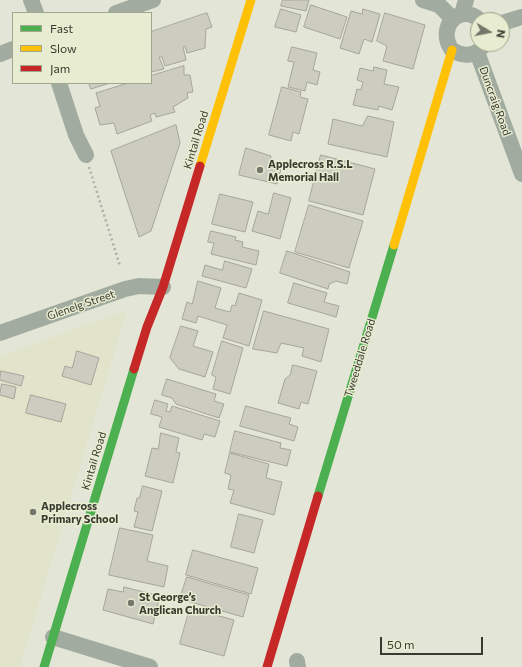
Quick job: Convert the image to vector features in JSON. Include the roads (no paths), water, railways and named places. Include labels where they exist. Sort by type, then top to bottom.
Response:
[{"type":"main road","name":"Kintail Road","points":[[44,667],[61,639],[147,327],[163,287],[251,0]]},
{"type":"main road","name":"Tweeddale Road","points":[[267,667],[452,50]]},
{"type":"main road","name":"Kintail Road","points":[[161,316],[163,287]]},
{"type":"street","points":[[31,0],[36,12]]},
{"type":"street","points":[[119,12],[153,0]]},
{"type":"street","points":[[423,0],[470,15]]},
{"type":"street","points":[[460,11],[446,31],[448,44],[452,50],[464,55],[471,52]]},
{"type":"street","points":[[510,21],[522,17]]},
{"type":"street","points":[[0,54],[12,50]]},
{"type":"street","name":"Duncraig Road","points":[[482,52],[522,174]]},
{"type":"street","points":[[59,84],[76,135],[86,155]]},
{"type":"street","name":"Glenelg Street","points":[[0,333],[125,289],[139,286],[163,287]]},
{"type":"street","points":[[61,639],[150,667]]},
{"type":"place","name":"Applecross R.S.L Memorial Hall","points":[[260,170]]},
{"type":"place","name":"Applecross Primary School","points":[[33,512]]},
{"type":"place","name":"St George’s Anglican Church","points":[[131,603]]}]
